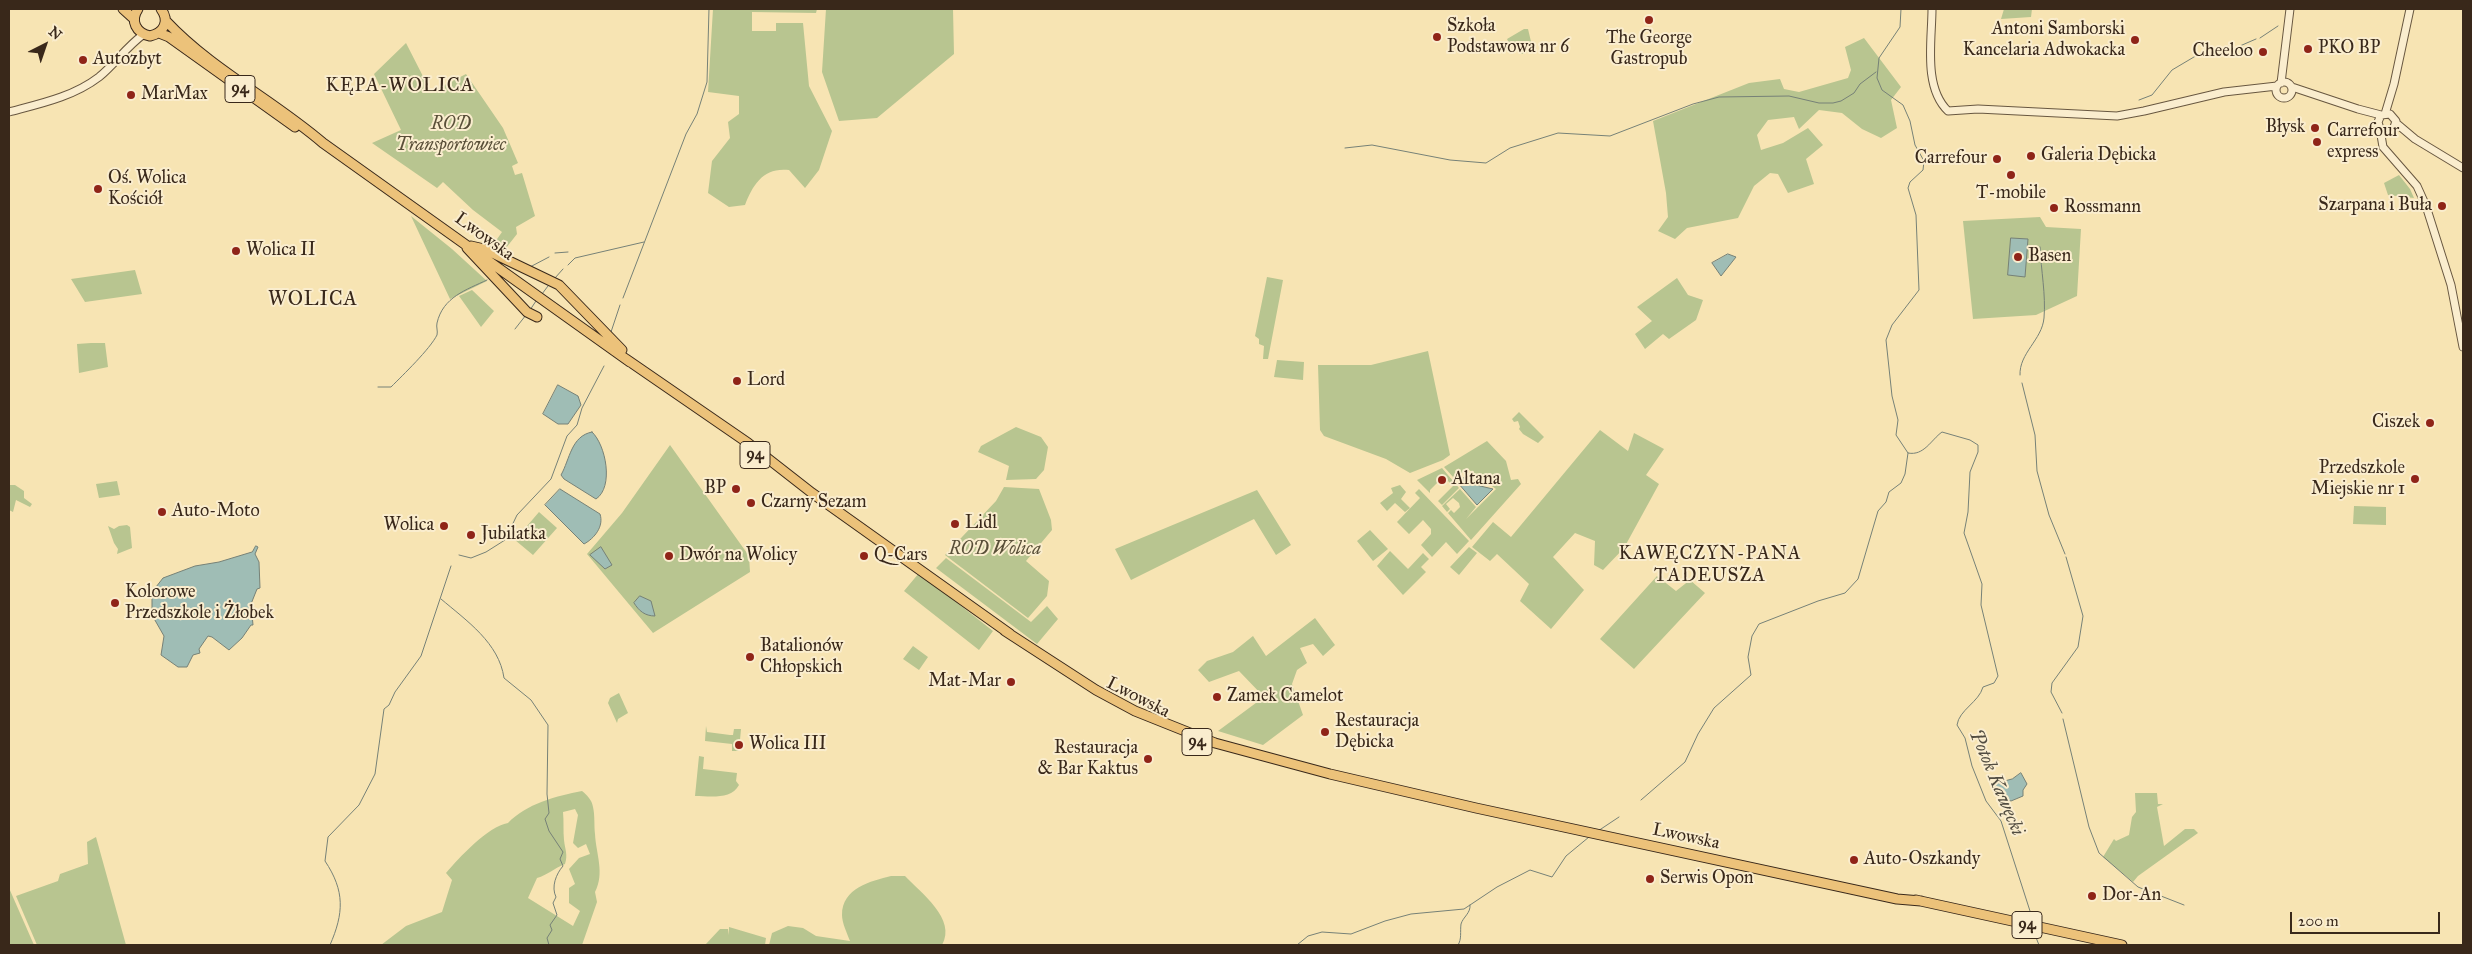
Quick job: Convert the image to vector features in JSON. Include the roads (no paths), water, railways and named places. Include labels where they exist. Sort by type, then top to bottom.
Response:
[{"type":"main road","points":[[122,9],[138,27],[150,36],[158,33],[166,21]]},
{"type":"main road","points":[[138,9],[138,27]]},
{"type":"main road","name":"94","points":[[162,9],[166,21]]},
{"type":"main road","name":"Lwowska","points":[[166,21],[201,53],[286,113],[323,143],[556,308],[698,414],[1005,630],[1073,681],[1151,724],[1187,739],[1244,757],[1598,832],[1897,899],[1921,901],[2122,945]]},
{"type":"main road","name":"Lwowska","points":[[158,33],[168,37],[290,123],[323,143]]},
{"type":"main road","points":[[464,243],[472,256],[527,312],[537,317]]},
{"type":"main road","points":[[464,243],[484,249],[559,285],[612,342],[642,369]]},
{"type":"main road","name":"Lwowska","points":[[626,359],[782,468],[812,493]]},
{"type":"street","points":[[1932,9],[1933,81],[1940,103],[1948,110],[1978,109],[2117,116],[2144,112],[2224,92],[2284,87],[2330,98],[2396,123],[2415,139],[2463,168]]},
{"type":"street","points":[[2284,87],[2285,42],[2290,9]]},
{"type":"street","points":[[2410,9],[2394,84],[2383,119],[2383,147],[2417,186],[2426,206],[2451,285],[2463,347]]},
{"type":"street","points":[[9,112],[57,98],[86,86],[107,70],[129,45],[138,27]]},
{"type":"street","points":[[2383,119],[2390,131],[2415,139]]},
{"type":"street","points":[[2383,147],[2396,123]]},
{"type":"water","name":"Basen","points":[[2011,238],[2028,239],[2025,277],[2008,275]]},
{"type":"water","points":[[1728,254],[1736,257],[1721,276],[1712,263]]},
{"type":"water","points":[[558,385],[578,396],[581,405],[568,424],[558,424],[543,414]]},
{"type":"water","points":[[592,432],[601,446],[606,466],[605,485],[602,493],[596,499],[564,479],[561,475],[575,443],[585,434]]},
{"type":"water","points":[[1465,477],[1476,485],[1493,489],[1477,505],[1458,483]]},
{"type":"water","points":[[560,489],[600,514],[601,523],[598,531],[584,544],[545,505]]},
{"type":"water","points":[[256,546],[258,547],[255,554],[259,562],[260,588],[257,589],[251,604],[253,625],[251,625],[242,638],[229,650],[208,636],[199,649],[200,653],[193,655],[187,667],[178,667],[161,655],[164,636],[152,615],[152,597],[156,587],[163,578],[195,566],[219,562],[252,552]]},
{"type":"water","points":[[601,547],[612,565],[605,569],[590,555]]},
{"type":"water","points":[[640,596],[651,601],[655,616],[645,614],[636,606],[634,603]]},
{"type":"water","points":[[2021,773],[2027,784],[2023,790],[2023,796],[2011,801],[1997,796],[1993,784],[2012,779]]},
{"type":"waterway","points":[[623,298],[686,134],[697,114],[707,82],[709,9]]},
{"type":"waterway","name":"Potok Kawęcki","points":[[1901,9],[1900,27],[1879,58],[1877,78],[1882,90],[1903,105],[1910,121],[1915,145],[1924,161],[1923,170],[1910,182],[1908,188],[1916,215],[1919,290],[1892,325],[1886,340],[1892,396],[1898,420],[1896,435],[1908,453],[1923,450],[1942,432],[1970,440],[1978,445],[1978,452],[1970,472],[1968,512],[1964,533],[1982,584],[1981,605],[1998,676],[1994,683],[1983,687],[1978,697],[1961,715],[1957,725],[1965,738],[1972,766],[1986,801],[2001,821],[2030,911]]},
{"type":"waterway","points":[[2260,38],[2278,26]]},
{"type":"waterway","points":[[2139,100],[2152,95],[2172,70],[2199,54],[2226,52],[2256,39]]},
{"type":"waterway","points":[[1345,148],[1372,145],[1450,160],[1486,163],[1510,148],[1558,133],[1610,136],[1693,104],[1719,97],[1789,96],[1819,103],[1833,103],[1841,101],[1854,93],[1860,84],[1876,72]]},
{"type":"waterway","points":[[568,265],[575,258],[644,242]]},
{"type":"waterway","points":[[2020,375],[2023,360],[2039,333],[2044,318],[2044,291],[2040,247]]},
{"type":"waterway","points":[[555,253],[568,252]]},
{"type":"waterway","points":[[530,267],[549,257]]},
{"type":"waterway","points":[[555,278],[563,269]]},
{"type":"waterway","points":[[378,387],[391,387],[429,347],[437,335],[437,324],[440,314],[450,301],[464,291],[487,280]]},
{"type":"waterway","points":[[542,294],[548,286]]},
{"type":"waterway","points":[[530,310],[536,301]]},
{"type":"waterway","points":[[611,332],[620,305]]},
{"type":"waterway","points":[[515,329],[526,315]]},
{"type":"waterway","points":[[459,555],[471,558],[486,552],[505,540],[517,515],[551,479],[567,436],[577,425],[582,408],[604,366]]},
{"type":"waterway","points":[[2022,383],[2035,435],[2037,471],[2049,515],[2065,554]]},
{"type":"waterway","points":[[1641,800],[1685,762],[1698,734],[1714,708],[1751,675],[1748,657],[1752,636],[1759,624],[1818,601],[1845,593],[1858,579],[1878,511],[1886,502],[1889,492],[1901,483],[1905,474],[1908,453]]},
{"type":"waterway","points":[[2062,713],[2051,692],[2052,683],[2078,647],[2083,616],[2066,557]]},
{"type":"waterway","points":[[330,945],[338,923],[340,902],[336,882],[325,861],[328,837],[359,805],[375,774],[384,709],[389,705],[395,692],[421,656],[451,566]]},
{"type":"waterway","points":[[441,599],[471,624],[489,643],[501,665],[504,678],[531,700],[548,725],[547,794],[549,813],[545,819],[549,831],[563,852],[560,859],[563,866],[556,877],[554,885],[556,897],[553,903],[557,915],[550,925],[552,930],[547,938],[549,945]]},
{"type":"waterway","points":[[2063,719],[2089,827],[2099,853],[2138,887],[2184,905]]},
{"type":"waterway","points":[[1598,831],[1619,817]]},
{"type":"waterway","points":[[1297,945],[1308,936],[1322,932],[1351,934],[1385,921],[1411,914],[1464,909],[1497,887],[1530,870],[1552,877],[1566,856],[1589,837]]},
{"type":"waterway","points":[[1458,945],[1461,924],[1470,905]]},
{"type":"waterway","name":"Potok Kawęcki","points":[[2035,935],[2039,945]]},
{"type":"place","name":"The George Gastropub","points":[[1649,20]]},
{"type":"place","name":"Szkoła Podstawowa nr 6","points":[[1437,37]]},
{"type":"place","name":"Antoni Samborski Kancelaria Adwokacka","points":[[2135,40]]},
{"type":"place","name":"PKO BP","points":[[2308,49]]},
{"type":"place","name":"Cheeloo","points":[[2263,52]]},
{"type":"place","name":"Autozbyt","points":[[83,60]]},
{"type":"place","name":"MarMax","points":[[131,95]]},
{"type":"place","name":"Błysk","points":[[2315,128]]},
{"type":"place","name":"Carrefour express","points":[[2317,142]]},
{"type":"place","name":"Galeria Dębicka","points":[[2031,156]]},
{"type":"place","name":"Carrefour","points":[[1997,159]]},
{"type":"place","name":"T-mobile","points":[[2011,175]]},
{"type":"place","name":"Oś. Wolica Kościół","points":[[98,189]]},
{"type":"place","name":"Szarpana i Buła","points":[[2442,206]]},
{"type":"place","name":"Rossmann","points":[[2054,208]]},
{"type":"place","name":"Wolica II","points":[[236,251]]},
{"type":"place","name":"Basen","points":[[2018,257]]},
{"type":"place","name":"Lord","points":[[737,381]]},
{"type":"place","name":"Ciszek","points":[[2430,423]]},
{"type":"place","name":"Przedszkole Miejskie nr 1","points":[[2415,479]]},
{"type":"place","name":"Altana","points":[[1442,480]]},
{"type":"place","name":"BP","points":[[736,489]]},
{"type":"place","name":"Czarny Sezam","points":[[751,503]]},
{"type":"place","name":"Auto-Moto","points":[[162,512]]},
{"type":"place","name":"Lidl","points":[[955,524]]},
{"type":"place","name":"Wolica","points":[[444,526]]},
{"type":"place","name":"Jubilatka","points":[[471,535]]},
{"type":"place","name":"Dwór na Wolicy","points":[[669,556]]},
{"type":"place","name":"Q-Cars","points":[[864,556]]},
{"type":"place","name":"Kolorowe Przedszkole i Żłobek","points":[[115,603]]},
{"type":"place","name":"Batalionów Chłopskich","points":[[750,657]]},
{"type":"place","name":"Mat-Mar","points":[[1011,682]]},
{"type":"place","name":"Zamek Camelot","points":[[1217,697]]},
{"type":"place","name":"Restauracja Dębicka","points":[[1325,732]]},
{"type":"place","name":"Wolica III","points":[[739,745]]},
{"type":"place","name":"Restauracja & Bar Kaktus","points":[[1148,759]]},
{"type":"place","name":"Auto-Oszkandy","points":[[1854,860]]},
{"type":"place","name":"Serwis Opon","points":[[1650,879]]},
{"type":"place","name":"Dor-An","points":[[2092,896]]},
{"type":"district","name":"KĘPA-WOLICA","points":[[400,86]]},
{"type":"district","name":"WOLICA","points":[[313,300]]},
{"type":"district","name":"KAWĘCZYN-PANA TADEUSZA","points":[[1710,565]]},
{"type":"park label","name":"ROD Transportowiec","points":[[451,135]]},
{"type":"park label","name":"ROD Wolica","points":[[995,550]]}]
